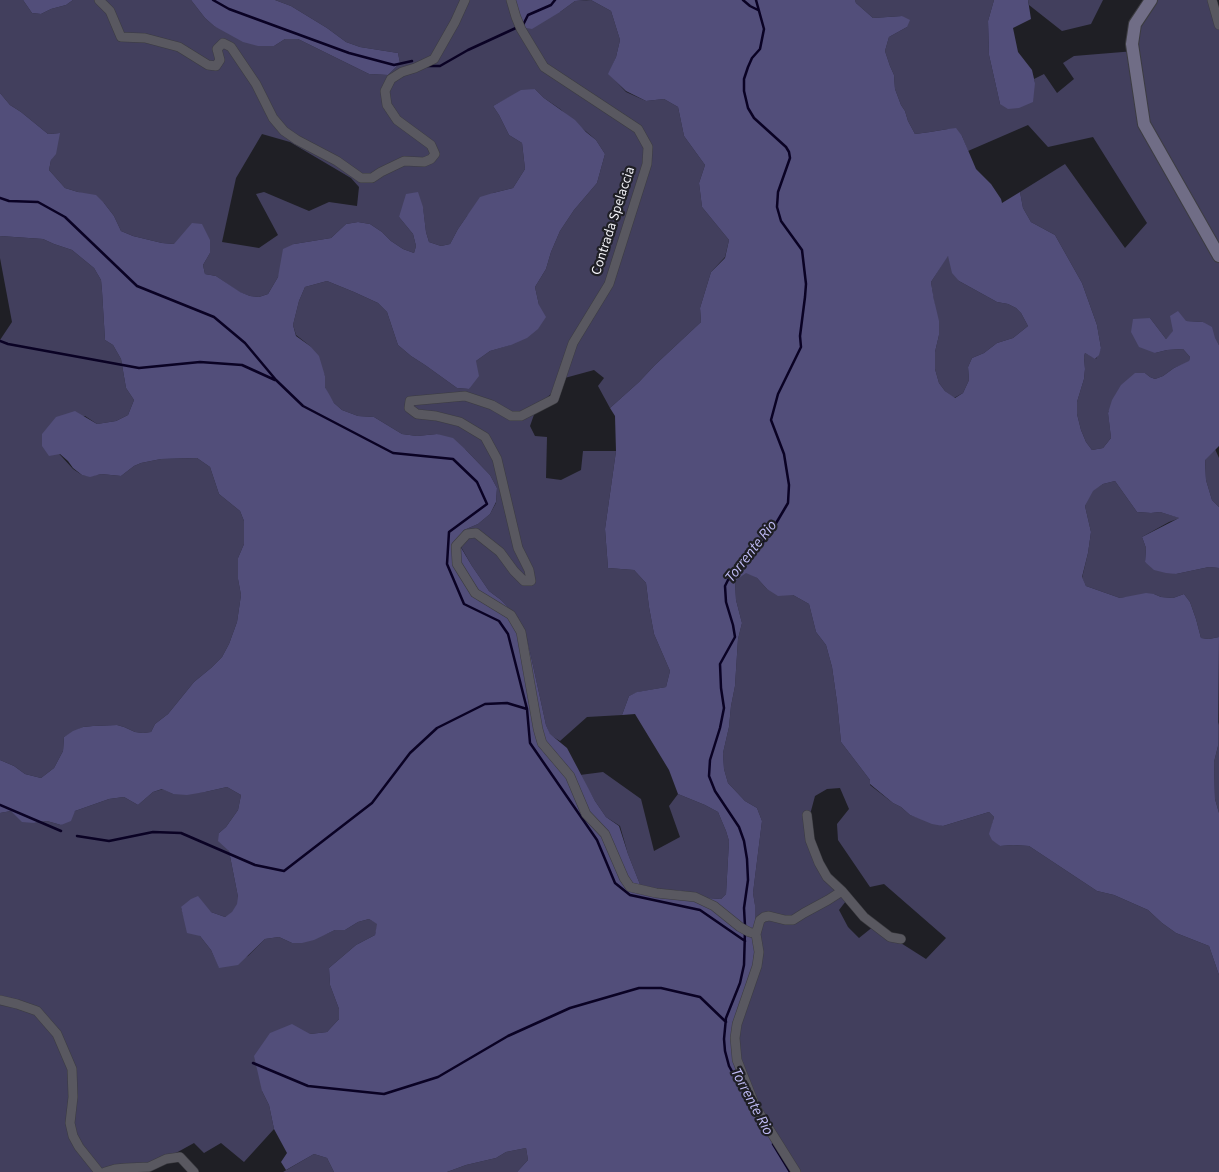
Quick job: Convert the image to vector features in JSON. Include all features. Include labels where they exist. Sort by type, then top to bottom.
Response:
[{"type":"street","points":[[99,0],[110,11],[121,37],[145,38],[178,47],[208,65],[216,66],[220,60],[217,49],[223,43],[231,47],[256,84],[273,118],[284,131],[337,161],[361,178],[372,178],[404,161],[424,162],[431,159],[434,154],[431,145],[397,120],[388,105],[385,91],[391,79],[402,72],[434,59],[465,0]]},
{"type":"street","name":"Contrada Spelaccia","points":[[511,0],[521,29],[544,67],[638,130],[648,148],[647,164],[609,284],[573,343],[554,399],[521,416],[511,416],[492,405],[465,396],[410,401],[409,408],[417,414],[436,416],[460,422],[485,437],[497,459],[518,548],[529,570],[531,580],[524,581],[500,552],[476,533],[467,534],[456,546],[457,564],[475,593],[512,615],[521,632],[542,743],[570,776],[586,814],[605,834],[624,878],[630,887],[656,894],[695,897],[714,906],[740,927],[753,933]]},
{"type":"street","points":[[1151,0],[1135,24],[1132,44],[1144,124],[1219,256]]},
{"type":"street","points":[[1212,0],[1219,25]]},
{"type":"street","points":[[807,815],[810,840],[827,877],[842,891],[864,917],[890,937],[901,939]]},
{"type":"street","points":[[796,1172],[756,1108],[737,1060],[735,1038],[737,1024],[757,966],[759,952],[753,933],[764,916],[793,920],[842,891]]},
{"type":"street","points":[[0,1000],[37,1011],[57,1034],[72,1069],[73,1097],[70,1123],[73,1136],[79,1147],[99,1172]]},
{"type":"street","points":[[105,1172],[115,1169],[149,1167],[166,1159],[180,1157],[194,1172]]},
{"type":"shaded area","points":[[0,0],[23,0],[32,13],[41,14],[66,5],[73,0],[191,0],[214,26],[274,46],[285,39],[298,39],[369,74],[388,75],[400,63],[398,53],[360,47],[346,42],[291,6],[275,0],[513,0],[560,12],[575,1],[591,0],[611,11],[620,40],[609,74],[626,92],[646,101],[664,99],[678,107],[684,136],[705,165],[699,183],[702,207],[729,240],[725,257],[711,272],[700,308],[701,322],[639,382],[610,408],[598,386],[604,378],[594,370],[561,379],[551,394],[537,406],[530,426],[535,436],[547,437],[546,478],[561,480],[581,470],[583,451],[616,451],[605,529],[608,568],[634,570],[646,583],[654,634],[670,671],[666,687],[638,692],[629,696],[622,715],[587,717],[560,741],[550,735],[546,725],[527,638],[518,617],[489,591],[457,540],[464,530],[478,524],[490,514],[496,503],[497,488],[490,475],[466,450],[437,434],[417,436],[402,434],[374,417],[358,416],[342,410],[329,396],[325,387],[325,376],[310,346],[296,335],[293,325],[299,301],[305,287],[327,281],[378,303],[387,312],[398,345],[457,388],[469,389],[476,361],[490,351],[510,345],[539,305],[535,287],[546,269],[560,231],[574,210],[597,183],[605,154],[596,140],[535,89],[508,98],[493,106],[509,135],[522,143],[525,169],[513,188],[493,193],[467,216],[450,244],[441,246],[429,242],[423,208],[399,217],[413,234],[416,246],[414,253],[403,249],[370,224],[358,222],[346,224],[331,238],[294,244],[268,294],[259,297],[239,292],[216,276],[205,274],[203,265],[210,253],[133,236],[121,231],[114,216],[104,203],[65,188],[49,170],[59,133],[48,134],[10,105],[0,93]],"holes":[[[262,134],[290,142],[351,178],[359,187],[357,206],[329,202],[309,211],[264,192],[256,194],[278,235],[259,248],[222,242],[236,178]]]},
{"type":"shaded area","points":[[23,0],[73,0],[66,5],[41,14],[32,13]]},
{"type":"shaded area","points":[[191,0],[275,0],[291,6],[346,42],[360,47],[398,53],[400,63],[388,75],[369,74],[298,39],[285,39],[274,46],[258,46],[243,42],[214,26]]},
{"type":"shaded area","points":[[513,0],[587,0],[575,1],[532,29],[515,26],[512,9]]},
{"type":"shaded area","points":[[591,0],[855,0],[873,18],[902,16],[910,20],[907,27],[889,37],[885,51],[894,75],[895,89],[915,134],[956,128],[962,136],[976,169],[991,184],[1002,203],[1020,192],[1023,208],[1031,222],[1055,235],[1082,283],[1097,325],[1101,348],[1099,355],[1095,359],[1085,353],[1084,379],[1077,402],[1077,414],[1081,430],[1092,450],[1103,448],[1111,438],[1108,413],[1112,400],[1121,385],[1135,373],[1145,373],[1155,379],[1189,361],[1190,357],[1183,349],[1155,353],[1139,347],[1131,332],[1133,319],[1150,318],[1166,339],[1173,331],[1170,316],[1178,311],[1186,321],[1203,322],[1212,327],[1219,345],[1219,446],[1205,460],[1206,480],[1212,500],[1219,507],[1219,568],[1209,567],[1176,574],[1154,570],[1145,562],[1146,548],[1142,537],[1179,518],[1160,512],[1137,512],[1115,481],[1103,484],[1093,491],[1085,506],[1091,532],[1082,577],[1086,586],[1120,598],[1146,593],[1173,598],[1184,594],[1190,602],[1201,638],[1219,637],[1218,746],[1214,762],[1215,799],[1219,813],[1219,975],[1209,946],[1176,933],[1148,910],[1114,895],[1097,891],[1029,846],[1000,846],[992,840],[989,834],[994,817],[989,812],[943,826],[932,824],[910,815],[870,784],[870,780],[841,742],[832,667],[826,645],[816,632],[809,604],[793,595],[778,596],[767,589],[757,578],[746,573],[735,581],[736,600],[742,623],[738,639],[735,686],[723,753],[724,769],[728,783],[745,801],[757,808],[762,821],[753,893],[755,905],[755,945],[751,985],[744,1001],[736,1066],[798,1172],[517,1172],[528,1160],[526,1148],[506,1152],[496,1158],[466,1165],[447,1172],[334,1172],[327,1158],[314,1154],[286,1170],[281,1162],[287,1153],[274,1129],[269,1105],[262,1091],[254,1056],[270,1033],[292,1024],[310,1034],[327,1032],[339,1019],[339,1009],[330,985],[329,968],[356,945],[375,935],[377,924],[369,919],[358,922],[345,930],[335,930],[314,940],[302,943],[292,943],[279,937],[265,939],[238,965],[219,968],[211,950],[200,936],[187,933],[181,907],[198,896],[211,912],[225,917],[232,912],[237,904],[238,897],[229,851],[218,841],[219,833],[226,827],[238,810],[241,795],[227,787],[187,795],[173,794],[162,789],[153,792],[138,805],[124,797],[109,799],[75,811],[71,821],[61,825],[47,821],[22,822],[11,811],[0,813],[0,760],[14,766],[25,774],[41,778],[54,768],[63,751],[64,737],[73,731],[83,727],[117,725],[135,732],[151,732],[155,724],[168,714],[194,682],[222,657],[237,622],[241,595],[238,579],[238,558],[244,544],[244,521],[240,511],[219,494],[210,467],[197,458],[161,459],[141,463],[121,476],[101,474],[90,477],[82,475],[60,454],[49,456],[42,446],[42,434],[56,417],[75,411],[97,424],[116,421],[128,415],[134,400],[126,388],[121,359],[113,345],[105,340],[101,280],[94,268],[72,250],[43,239],[0,236],[0,93],[10,105],[48,134],[60,133],[56,154],[51,160],[49,170],[65,188],[96,195],[114,216],[121,231],[133,236],[174,244],[192,223],[202,224],[210,240],[210,253],[203,265],[205,274],[216,276],[240,292],[259,297],[268,294],[278,277],[283,249],[294,244],[331,238],[346,224],[358,222],[370,224],[403,249],[414,253],[416,246],[413,234],[399,217],[406,194],[418,192],[423,207],[429,242],[441,246],[450,244],[480,197],[513,188],[525,169],[522,143],[509,135],[493,106],[521,90],[535,89],[544,98],[575,120],[596,140],[605,154],[597,183],[574,210],[560,231],[546,269],[535,287],[539,305],[546,317],[538,329],[527,338],[490,351],[476,361],[479,376],[469,389],[457,388],[398,345],[387,312],[378,303],[327,281],[305,287],[299,301],[293,325],[296,336],[310,346],[319,356],[325,376],[325,387],[334,403],[342,410],[358,416],[374,417],[402,434],[417,436],[437,434],[453,438],[490,475],[497,488],[496,502],[490,514],[478,524],[464,530],[457,541],[489,591],[518,617],[527,638],[546,725],[550,734],[567,748],[595,801],[606,817],[619,826],[641,887],[655,895],[679,890],[707,898],[721,899],[726,894],[729,841],[718,812],[678,794],[669,770],[635,714],[622,715],[629,696],[637,692],[666,687],[670,671],[654,634],[646,583],[634,570],[608,568],[605,529],[616,451],[615,416],[610,408],[701,322],[700,308],[711,272],[725,258],[729,240],[702,207],[699,183],[705,165],[684,136],[678,107],[664,99],[646,101],[626,91],[608,74],[616,57],[620,40],[611,11]],"holes":[[[948,256],[952,273],[959,281],[997,302],[1016,308],[1028,326],[1013,338],[997,343],[984,353],[972,358],[968,367],[969,380],[963,393],[955,398],[945,391],[939,383],[935,369],[939,321],[931,282]]]},
{"type":"shaded area","points":[[855,0],[994,0],[988,21],[989,55],[1000,104],[1035,83],[1034,79],[1044,74],[1057,93],[1074,79],[1063,63],[1074,56],[1135,51],[1134,32],[1152,0],[1213,0],[1219,16],[1219,345],[1203,322],[1186,321],[1166,339],[1150,318],[1155,353],[1183,349],[1190,357],[1189,362],[1155,379],[1145,373],[1108,412],[1111,438],[1103,448],[1092,450],[1081,430],[1077,414],[1077,402],[1084,379],[1085,353],[1096,359],[1101,348],[1097,325],[1082,283],[1055,235],[1031,222],[1023,208],[1020,192],[1065,164],[1125,248],[1147,223],[1093,137],[1048,147],[1028,125],[968,151],[962,136],[948,129],[915,134],[895,89],[894,75],[885,51],[889,37],[907,27],[902,16],[873,18]]},
{"type":"shaded area","points":[[994,0],[1028,0],[1031,19],[1013,28],[1018,52],[1032,70],[1035,83],[1033,102],[1019,108],[1008,109],[1000,104],[989,55],[988,21]]},
{"type":"shaded area","points":[[1028,0],[1103,0],[1091,24],[1062,31],[1029,5]]},
{"type":"shaded area","points":[[0,236],[43,239],[72,250],[94,268],[101,280],[105,340],[113,345],[121,359],[126,388],[134,400],[128,415],[116,421],[97,424],[85,416],[49,427],[42,435],[73,469],[82,475],[121,476],[141,463],[161,459],[197,458],[210,467],[219,494],[240,511],[244,521],[244,544],[238,558],[238,579],[241,595],[237,622],[222,657],[194,682],[168,714],[155,724],[151,732],[135,732],[117,725],[83,727],[64,737],[63,751],[54,768],[41,778],[25,774],[14,766],[0,760],[0,340],[12,322],[0,258]]},
{"type":"shaded area","points":[[948,255],[959,281],[997,302],[1016,308],[1028,326],[1013,338],[997,343],[984,353],[972,358],[968,367],[969,380],[963,393],[954,398],[939,383],[935,369],[935,352],[939,335],[931,282]]},
{"type":"shaded area","points":[[1215,449],[1219,458],[1219,507],[1212,500],[1206,480],[1205,459]]},
{"type":"shaded area","points":[[1115,481],[1137,512],[1160,512],[1180,518],[1142,537],[1146,548],[1145,562],[1176,574],[1209,567],[1219,568],[1219,637],[1201,638],[1190,602],[1184,594],[1173,598],[1154,594],[1120,598],[1086,586],[1082,578],[1091,532],[1085,506],[1092,491],[1103,484]]},
{"type":"shaded area","points":[[746,572],[757,578],[767,589],[793,595],[809,604],[816,632],[826,645],[832,667],[841,742],[870,780],[870,785],[893,803],[910,815],[943,826],[989,812],[994,817],[990,834],[1000,846],[1029,846],[1097,891],[1114,895],[1148,910],[1176,933],[1209,946],[1219,975],[1219,1172],[798,1172],[752,1093],[733,1045],[755,945],[755,905],[753,893],[762,821],[757,808],[745,801],[728,783],[724,769],[723,753],[735,686],[738,639],[742,623],[736,600],[735,581]],"holes":[[[840,788],[849,809],[837,824],[838,840],[870,887],[884,884],[946,938],[926,959],[874,926],[859,938],[848,927],[839,910],[846,901],[827,873],[814,846],[808,822],[815,796],[827,789]]]},
{"type":"shaded area","points":[[1219,722],[1219,813],[1215,799],[1214,762],[1218,746]]},
{"type":"shaded area","points":[[603,772],[641,799],[654,851],[680,837],[669,806],[678,794],[718,812],[729,841],[726,894],[721,899],[707,898],[693,893],[655,895],[641,887],[628,854],[620,826],[606,817],[580,775]]},
{"type":"shaded area","points":[[227,787],[241,795],[238,810],[226,827],[219,833],[229,851],[238,904],[232,913],[225,917],[211,912],[181,907],[184,917],[211,950],[219,967],[248,956],[265,939],[279,937],[292,943],[335,930],[345,930],[358,922],[369,919],[378,924],[375,935],[356,945],[329,968],[330,985],[339,1009],[339,1019],[327,1032],[310,1034],[262,1091],[269,1105],[274,1129],[244,1162],[221,1143],[204,1153],[194,1143],[147,1169],[108,1172],[0,1172],[0,813],[11,811],[34,823],[47,821],[61,825],[75,811],[109,799],[124,797],[138,805],[153,792],[163,789],[173,794],[205,792]]},
{"type":"shaded area","points":[[526,1148],[528,1160],[517,1172],[447,1172],[466,1165],[496,1158],[506,1152]]},
{"type":"shaded area","points":[[314,1154],[327,1158],[334,1172],[283,1172]]},
{"type":"waterway","points":[[213,0],[229,9],[349,53],[394,65],[412,61]]},
{"type":"waterway","points":[[523,25],[528,15],[551,5],[555,0]]},
{"type":"waterway","points":[[743,0],[758,10]]},
{"type":"waterway","name":"Torrente Rio","points":[[745,926],[744,908],[748,880],[744,841],[739,827],[715,791],[709,776],[710,760],[724,708],[720,664],[735,637],[726,602],[725,586],[728,580],[764,541],[788,503],[789,485],[784,454],[771,420],[778,394],[801,347],[800,336],[806,284],[802,250],[781,221],[777,207],[778,192],[790,158],[789,152],[754,118],[748,108],[744,91],[744,79],[752,58],[760,49],[764,29],[756,0]]},
{"type":"waterway","points":[[427,66],[440,66],[468,50],[518,27]]},
{"type":"waterway","points":[[0,198],[9,201],[38,202],[65,217],[137,286],[214,317],[245,343],[276,380],[303,406],[393,453],[453,459],[477,482],[487,504],[449,532],[447,564],[464,604],[499,621],[508,634],[527,709],[530,743],[597,840],[615,883],[630,895],[700,910],[745,941]]},
{"type":"waterway","points":[[0,341],[139,368],[200,362],[242,365],[275,380]]},
{"type":"waterway","points":[[77,836],[109,841],[153,832],[181,833],[255,865],[284,871],[372,803],[410,753],[437,728],[485,704],[507,703],[527,709]]},
{"type":"waterway","points":[[0,805],[61,831]]},
{"type":"waterway","name":"Torrente Rio","points":[[745,931],[744,965],[740,983],[726,1018],[724,1039],[729,1066],[750,1104]]},
{"type":"waterway","points":[[253,1063],[308,1086],[384,1094],[438,1077],[508,1036],[570,1008],[639,988],[661,988],[700,997],[726,1022]]},
{"type":"waterway","name":"Torrente Rio","points":[[773,1144],[790,1172]]}]
